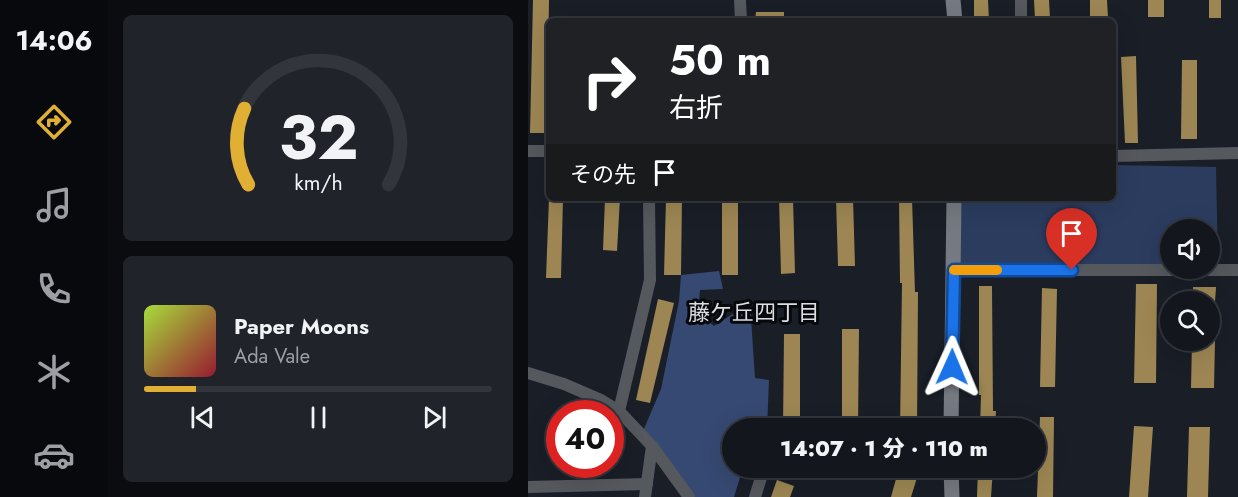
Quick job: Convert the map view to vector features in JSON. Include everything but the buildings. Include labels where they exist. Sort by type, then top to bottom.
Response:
[{"type":"street","points":[[740,0],[741,18]]},
{"type":"street","points":[[953,0],[955,18]]},
{"type":"street","points":[[1021,0],[1021,18]]},
{"type":"street","points":[[528,151],[546,151]]},
{"type":"street","points":[[1116,156],[1238,153]]},
{"type":"street","points":[[622,400],[650,280],[649,201]]},
{"type":"street","points":[[951,418],[954,201]]},
{"type":"street","points":[[954,270],[1238,270]]},
{"type":"street","points":[[528,373],[564,384],[601,400]]},
{"type":"street","points":[[624,416],[652,446],[689,497]]},
{"type":"street","points":[[528,487],[646,491],[652,446]]},
{"type":"street","points":[[755,497],[761,478]]},
{"type":"street","points":[[951,478],[952,497]]},
{"type":"shaded area","points":[[1116,165],[1216,167],[1217,219],[1160,219],[1160,265],[957,265],[960,201],[1116,201]]},
{"type":"shaded area","points":[[719,271],[723,289],[700,290],[698,313],[714,326],[750,303],[755,378],[769,380],[767,418],[722,418],[722,478],[740,478],[734,497],[695,497],[643,431],[661,389],[679,301],[681,275]]},
{"type":"slow traffic","points":[[954,270],[997,270]]},
{"type":"district","name":"藤ケ丘四丁目","points":[[754,312]]},
{"type":"route","points":[[952,367],[954,270],[1072,270]]}]
